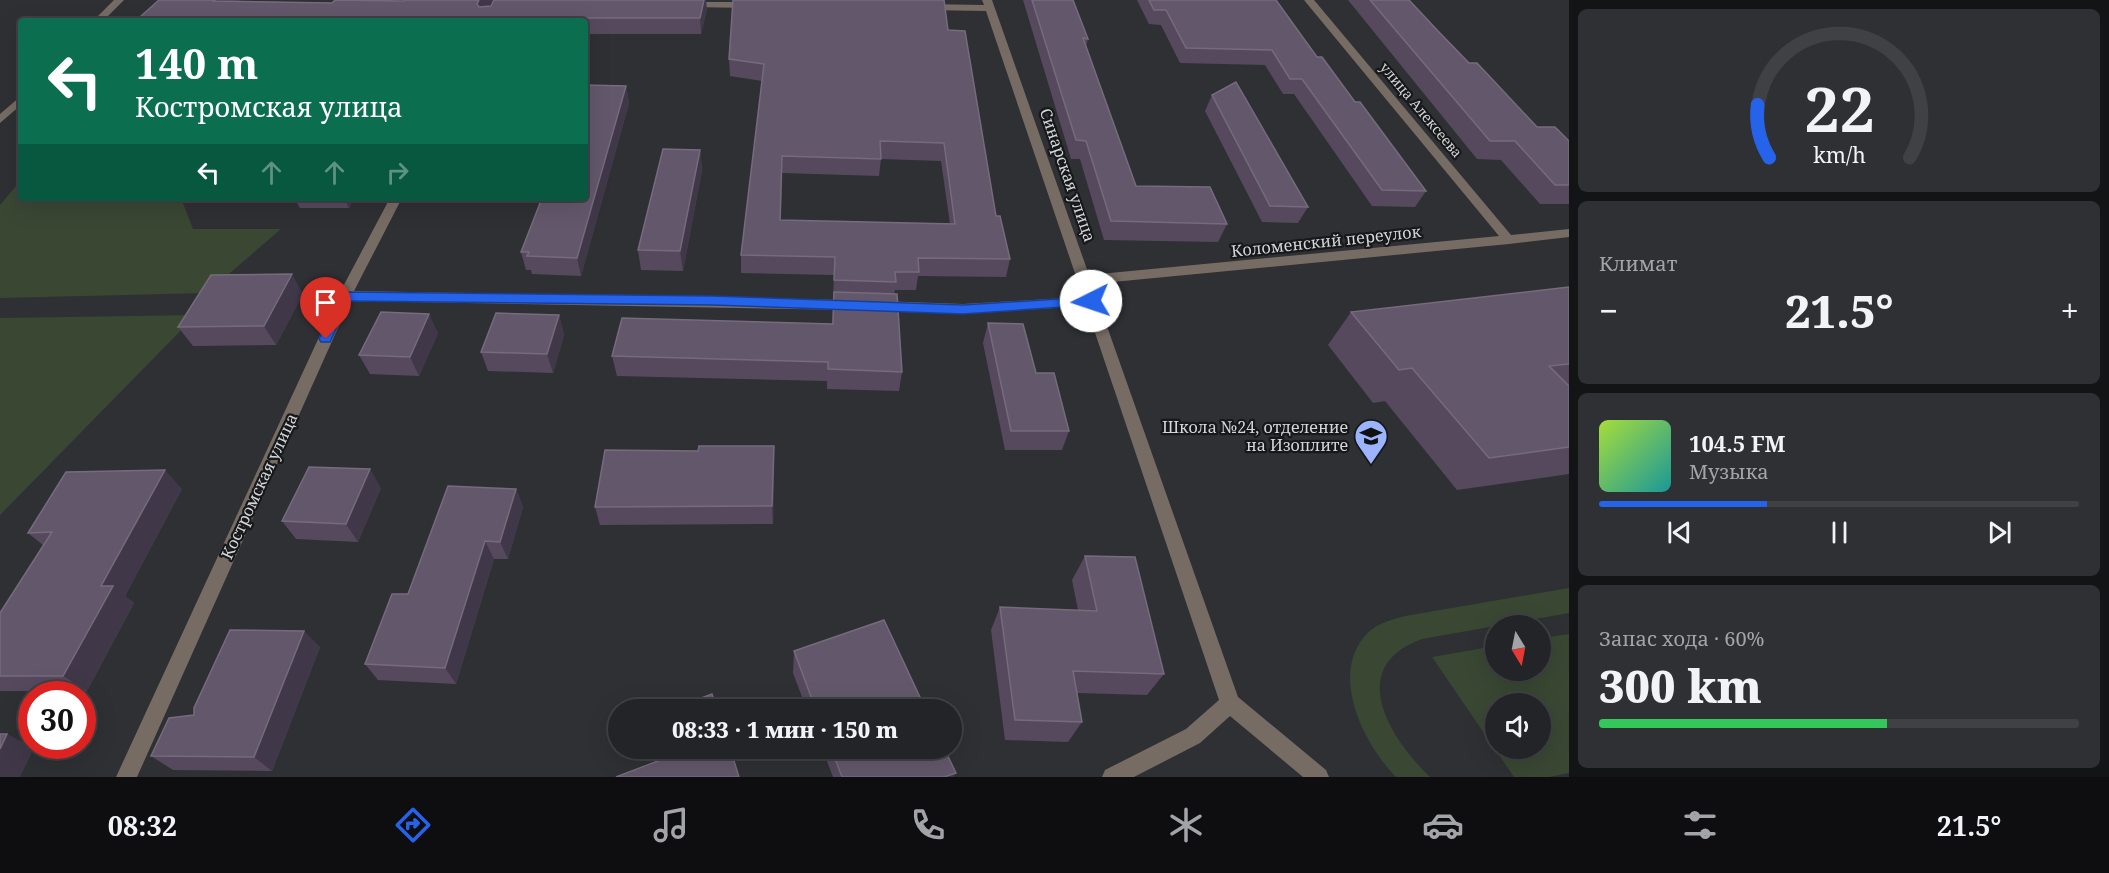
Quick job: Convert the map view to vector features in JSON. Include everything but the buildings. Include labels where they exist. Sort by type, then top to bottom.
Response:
[{"type":"street","points":[[101,18],[119,0]]},
{"type":"street","name":"улица Алексеева","points":[[1309,0],[1509,240]]},
{"type":"street","points":[[672,3],[765,5]]},
{"type":"street","points":[[919,7],[988,4]]},
{"type":"street","name":"Синарская улица","points":[[988,4],[1086,280],[1091,301],[1230,702]]},
{"type":"street","points":[[0,120],[18,102]]},
{"type":"street","name":"Костромская улица","points":[[126,777],[345,296],[394,201]]},
{"type":"street","name":"Коломенский переулок","points":[[1086,280],[1569,233]]},
{"type":"street","points":[[345,296],[713,301],[963,309],[1091,301]]},
{"type":"street","points":[[1112,777],[1193,736],[1230,702],[1319,777]]},
{"type":"green space","points":[[18,184],[18,201],[182,201],[193,229],[281,229],[207,293],[0,298],[0,205]]},
{"type":"green space","points":[[196,315],[0,515],[0,318]]},
{"type":"green space","points":[[1569,588],[1569,613],[1551,616],[1485,615],[1485,628],[1422,639],[1399,651],[1385,667],[1380,684],[1382,704],[1389,723],[1415,761],[1430,777],[1396,777],[1384,764],[1363,730],[1351,691],[1350,672],[1354,654],[1364,637],[1383,623],[1405,616]]},
{"type":"green space","points":[[1569,634],[1569,773],[1549,777],[1514,777],[1502,759],[1551,759],[1551,693],[1485,693],[1485,735],[1432,657],[1485,648],[1485,681],[1551,681],[1551,637]]},
{"type":"place","name":"Школа №24, отделение на Изоплите","points":[[1371,465]]},
{"type":"route","points":[[326,339],[345,296],[713,301],[963,309],[1091,301]]}]
